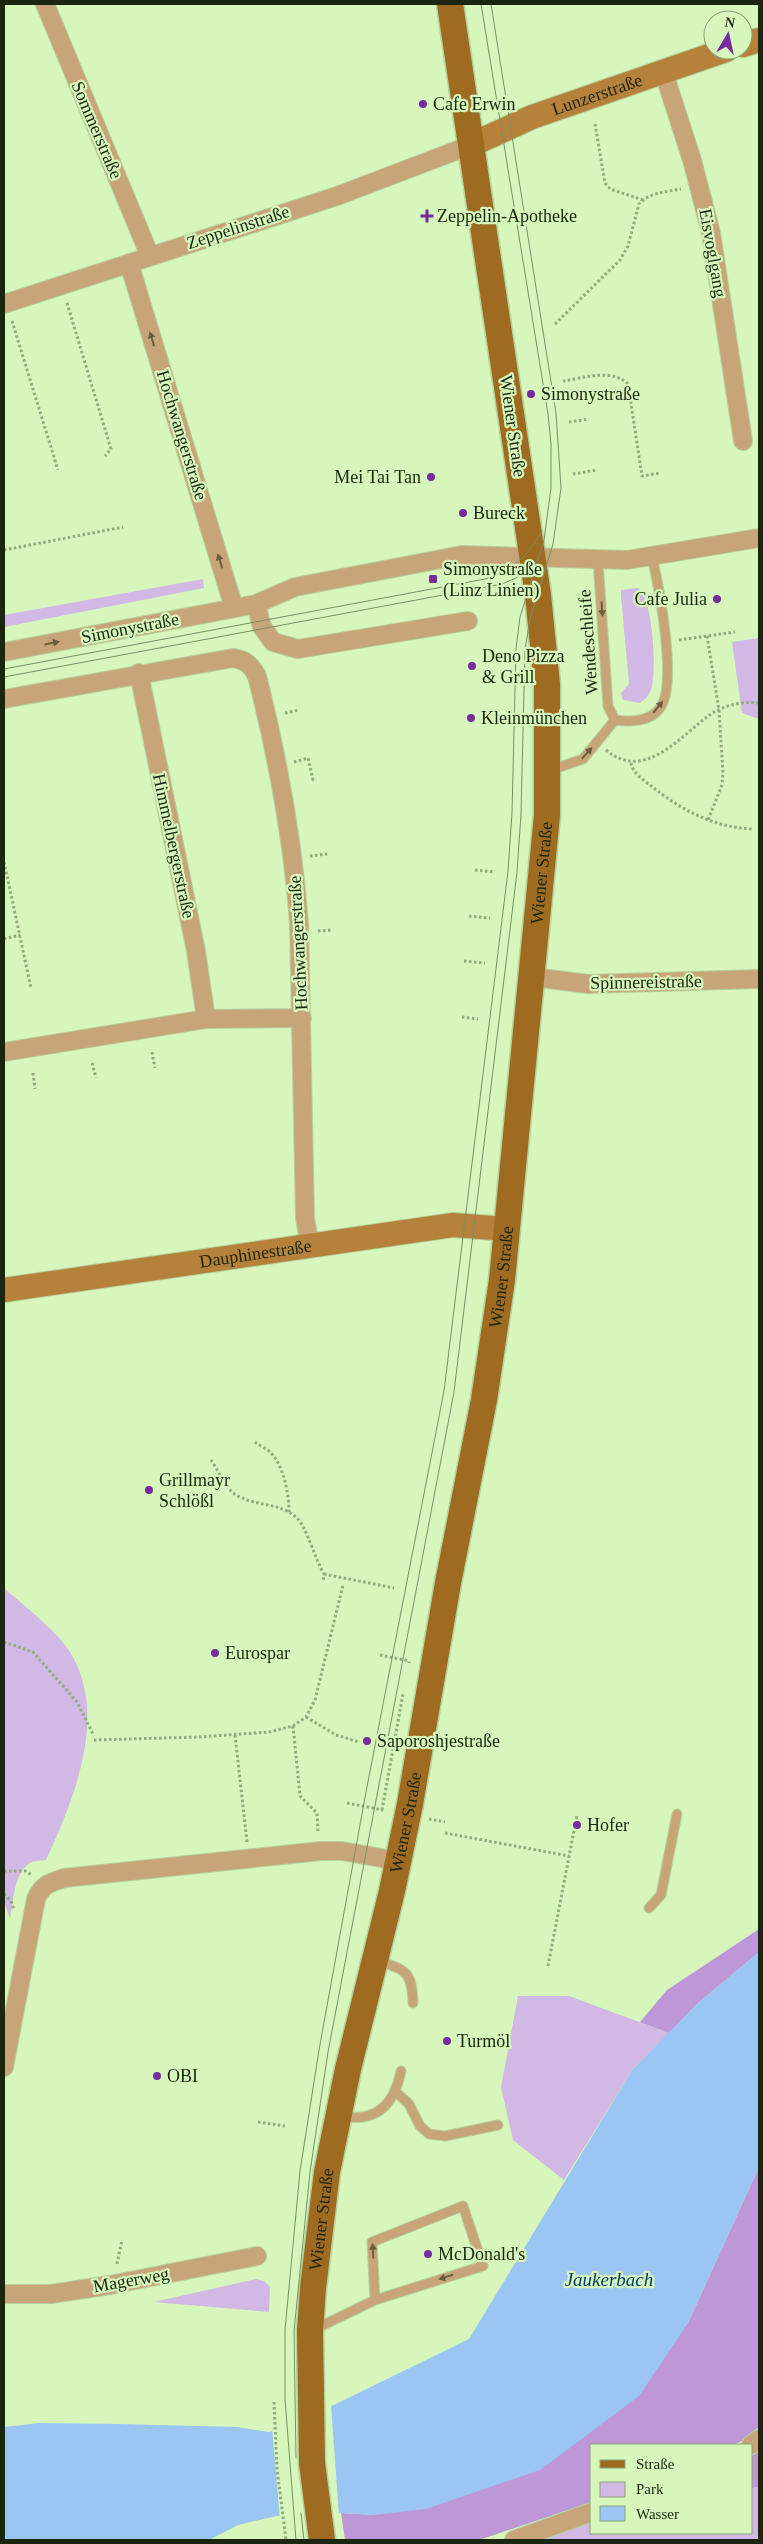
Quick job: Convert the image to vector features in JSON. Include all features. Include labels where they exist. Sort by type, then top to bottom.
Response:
[{"type":"main road","name":"Wiener Straße","points":[[320,2533],[312,2463],[310,2393],[310,2331],[319,2233],[338,2116],[398,1861],[484,1400],[502,1280],[545,839],[548,771],[547,684],[533,558],[450,4]]},
{"type":"main road","name":"Lunzerstraße","points":[[471,146],[532,117],[703,57]]},
{"type":"main road","name":"Dauphinestraße","points":[[4,1290],[453,1225],[507,1229]]},
{"type":"street","name":"Sommerstraße","points":[[45,4],[150,256]]},
{"type":"street","name":"Eisvoglgang","points":[[663,70],[699,186],[711,233],[743,441]]},
{"type":"street","name":"Zeppelinstraße","points":[[4,304],[337,196],[471,146]]},
{"type":"street","name":"Hochwangerstraße","points":[[130,263],[234,608]]},
{"type":"street","name":"Simonystraße","points":[[4,652],[256,604],[295,587],[462,555],[598,560],[652,557],[759,538]]},
{"type":"street","points":[[256,604],[262,627],[273,642],[298,649],[468,621]]},
{"type":"street","name":"Hochwangerstraße","points":[[139,674],[233,658],[244,660],[252,667],[257,676],[278,759],[296,876],[302,1018],[305,1218],[310,1246]]},
{"type":"street","points":[[4,699],[139,674]]},
{"type":"street","name":"Himmelbergerstraße","points":[[139,674],[196,951],[206,1019]]},
{"type":"street","name":"Spinnereistraße","points":[[533,977],[588,984],[759,979]]},
{"type":"street","points":[[4,1052],[206,1019],[302,1018]]},
{"type":"street","points":[[4,2067],[36,1899],[41,1888],[47,1883],[64,1878],[321,1851],[342,1851],[398,1861]]},
{"type":"street","name":"Magerweg","points":[[4,2294],[51,2294],[110,2285],[257,2256]]},
{"type":"street","points":[[514,2540],[590,2513]]},
{"type":"lane","points":[[548,771],[582,759],[615,720],[640,720],[660,708],[668,686],[665,642],[652,557]]},
{"type":"lane","name":"Wendeschleife","points":[[598,560],[608,706],[615,720]]},
{"type":"lane","points":[[649,1908],[662,1896],[677,1814]]},
{"type":"lane","points":[[374,1960],[397,1966],[408,1974],[413,1987],[413,2004]]},
{"type":"lane","points":[[338,2116],[359,2120],[373,2116],[387,2104],[395,2091],[401,2071]]},
{"type":"lane","points":[[395,2091],[409,2104],[420,2126],[429,2134],[445,2136],[498,2125]]},
{"type":"lane","points":[[310,2331],[375,2300],[483,2266],[463,2206],[372,2242],[375,2300]]},
{"type":"path","points":[[595,124],[605,183],[610,189],[643,200]]},
{"type":"path","points":[[555,324],[620,260],[628,246],[639,204],[643,200],[655,194],[699,186]]},
{"type":"path","points":[[67,303],[111,449],[105,456]]},
{"type":"path","points":[[12,321],[58,470]]},
{"type":"path","points":[[563,380],[602,375],[614,375],[622,378],[628,384],[642,476],[660,474]]},
{"type":"path","points":[[569,422],[589,419]]},
{"type":"path","points":[[573,474],[597,470]]},
{"type":"path","points":[[4,550],[123,527]]},
{"type":"path","points":[[665,642],[735,632]]},
{"type":"path","points":[[707,636],[719,710],[722,785],[708,820]]},
{"type":"path","points":[[597,742],[617,760],[631,763],[669,750],[719,710],[731,705],[759,703]]},
{"type":"path","points":[[278,715],[299,710]]},
{"type":"path","points":[[288,763],[308,758],[313,780],[316,779]]},
{"type":"path","points":[[631,763],[632,768],[645,782],[672,803],[696,816],[727,826],[754,829]]},
{"type":"path","points":[[303,857],[327,854]]},
{"type":"path","points":[[4,862],[6,886],[20,935],[31,988]]},
{"type":"path","points":[[475,870],[495,872]]},
{"type":"path","points":[[470,916],[490,918]]},
{"type":"path","points":[[316,931],[332,930]]},
{"type":"path","points":[[4,938],[20,935]]},
{"type":"path","points":[[464,961],[485,964]]},
{"type":"path","points":[[462,1017],[478,1019]]},
{"type":"path","points":[[152,1052],[155,1068]]},
{"type":"path","points":[[92,1063],[96,1078]]},
{"type":"path","points":[[32,1073],[35,1089]]},
{"type":"path","points":[[255,1442],[272,1454],[281,1472],[289,1498],[289,1512]]},
{"type":"path","points":[[211,1460],[228,1488],[237,1496],[274,1505],[300,1520],[314,1556],[324,1574],[323,1581]]},
{"type":"path","points":[[324,1574],[394,1588]]},
{"type":"path","points":[[4,1642],[34,1652],[77,1702],[94,1738],[235,1735],[293,1726],[306,1717],[315,1700],[343,1585]]},
{"type":"path","points":[[380,1655],[409,1660],[408,1668]]},
{"type":"path","points":[[382,1810],[404,1692]]},
{"type":"path","points":[[306,1717],[336,1735],[360,1742]]},
{"type":"path","points":[[293,1726],[300,1796],[317,1813],[318,1835]]},
{"type":"path","points":[[235,1735],[247,1842]]},
{"type":"path","points":[[548,1966],[577,1815]]},
{"type":"path","points":[[445,1833],[569,1856]]},
{"type":"path","points":[[4,1871],[25,1871],[47,1883]]},
{"type":"path","points":[[4,1894],[11,1901],[15,1914]]},
{"type":"path","points":[[258,2122],[285,2126]]},
{"type":"path","points":[[116,2268],[122,2240]]},
{"type":"path","points":[[274,2402],[277,2469],[286,2540]]},
{"type":"green space","points":[[203,579],[204,588],[4,627],[4,615]]},
{"type":"green space","points":[[638,588],[643,594],[647,606],[653,637],[654,655],[654,671],[650,692],[640,703],[623,700],[621,693],[629,684],[621,590]]},
{"type":"green space","points":[[759,638],[759,719],[742,713],[732,642]]},
{"type":"green space","points":[[4,1588],[48,1626],[64,1643],[81,1677],[87,1702],[87,1729],[83,1757],[67,1811],[46,1860],[30,1863],[25,1867],[17,1880],[10,1919],[4,1901]]},
{"type":"green space","points":[[518,1996],[569,1996],[669,2033],[633,2069],[564,2180],[513,2140],[501,2087]]},
{"type":"green space","points":[[256,2279],[264,2281],[270,2287],[269,2312],[154,2302]]},
{"type":"green space","points":[[759,2487],[759,2540],[543,2540],[590,2522],[590,2534],[753,2534],[753,2488]]},
{"type":"shaded area","points":[[759,1929],[759,1952],[697,2004],[669,2033],[640,2022],[667,1990]]},
{"type":"shaded area","points":[[759,2167],[759,2427],[744,2440],[735,2444],[590,2444],[590,2503],[479,2540],[345,2540],[341,2513],[374,2515],[688,2323]]},
{"type":"shaded area","points":[[759,2451],[759,2487],[753,2488],[753,2455]]},
{"type":"water","name":"Jaukerbach","points":[[759,1952],[759,2167],[688,2323],[639,2396],[540,2470],[426,2509],[374,2515],[341,2513],[276,2516],[238,2525],[209,2540],[4,2540],[4,2427],[39,2423],[119,2424],[237,2427],[269,2432],[299,2422],[469,2339],[633,2069],[697,2004]]},
{"type":"pier","points":[[331,2404],[339,2516],[280,2519],[272,2428]]},
{"type":"tram line","points":[[296,2540],[285,2399],[285,2330],[300,2171],[319,2050],[366,1792],[444,1391],[508,871],[512,813],[516,649],[520,617],[544,540],[551,488],[551,444],[548,414],[481,4]]},
{"type":"tram line","points":[[296,2458],[294,2331],[310,2172],[328,2052],[454,1392],[517,872],[521,814],[525,650],[530,619],[553,544],[561,488],[556,413],[491,4]]},
{"type":"tram line","points":[[4,669],[485,579],[511,567],[525,555],[542,531]]},
{"type":"tram line","points":[[4,677],[502,584],[516,578],[538,560]]},
{"type":"tram line","points":[[301,2513],[304,2540]]},
{"type":"place","name":"Cafe Erwin","points":[[423,104]]},
{"type":"place","name":"Zeppelin-Apotheke","points":[[427,216]]},
{"type":"place","name":"Simonystraße","points":[[531,394]]},
{"type":"place","name":"Mei Tai Tan","points":[[431,477]]},
{"type":"place","name":"Bureck","points":[[463,513]]},
{"type":"place","name":"Simonystraße (Linz Linien)","points":[[433,579]]},
{"type":"place","name":"Cafe Julia","points":[[717,599]]},
{"type":"place","name":"Deno Pizza & Grill","points":[[472,666]]},
{"type":"place","name":"Kleinmünchen","points":[[471,718]]},
{"type":"place","name":"Grillmayr Schlößl","points":[[149,1490]]},
{"type":"place","name":"Eurospar","points":[[215,1653]]},
{"type":"place","name":"Saporoshjestraße","points":[[367,1741]]},
{"type":"place","name":"Hofer","points":[[577,1825]]},
{"type":"place","name":"Turmöl","points":[[447,2041]]},
{"type":"place","name":"OBI","points":[[157,2076]]},
{"type":"place","name":"McDonald's","points":[[428,2254]]}]
